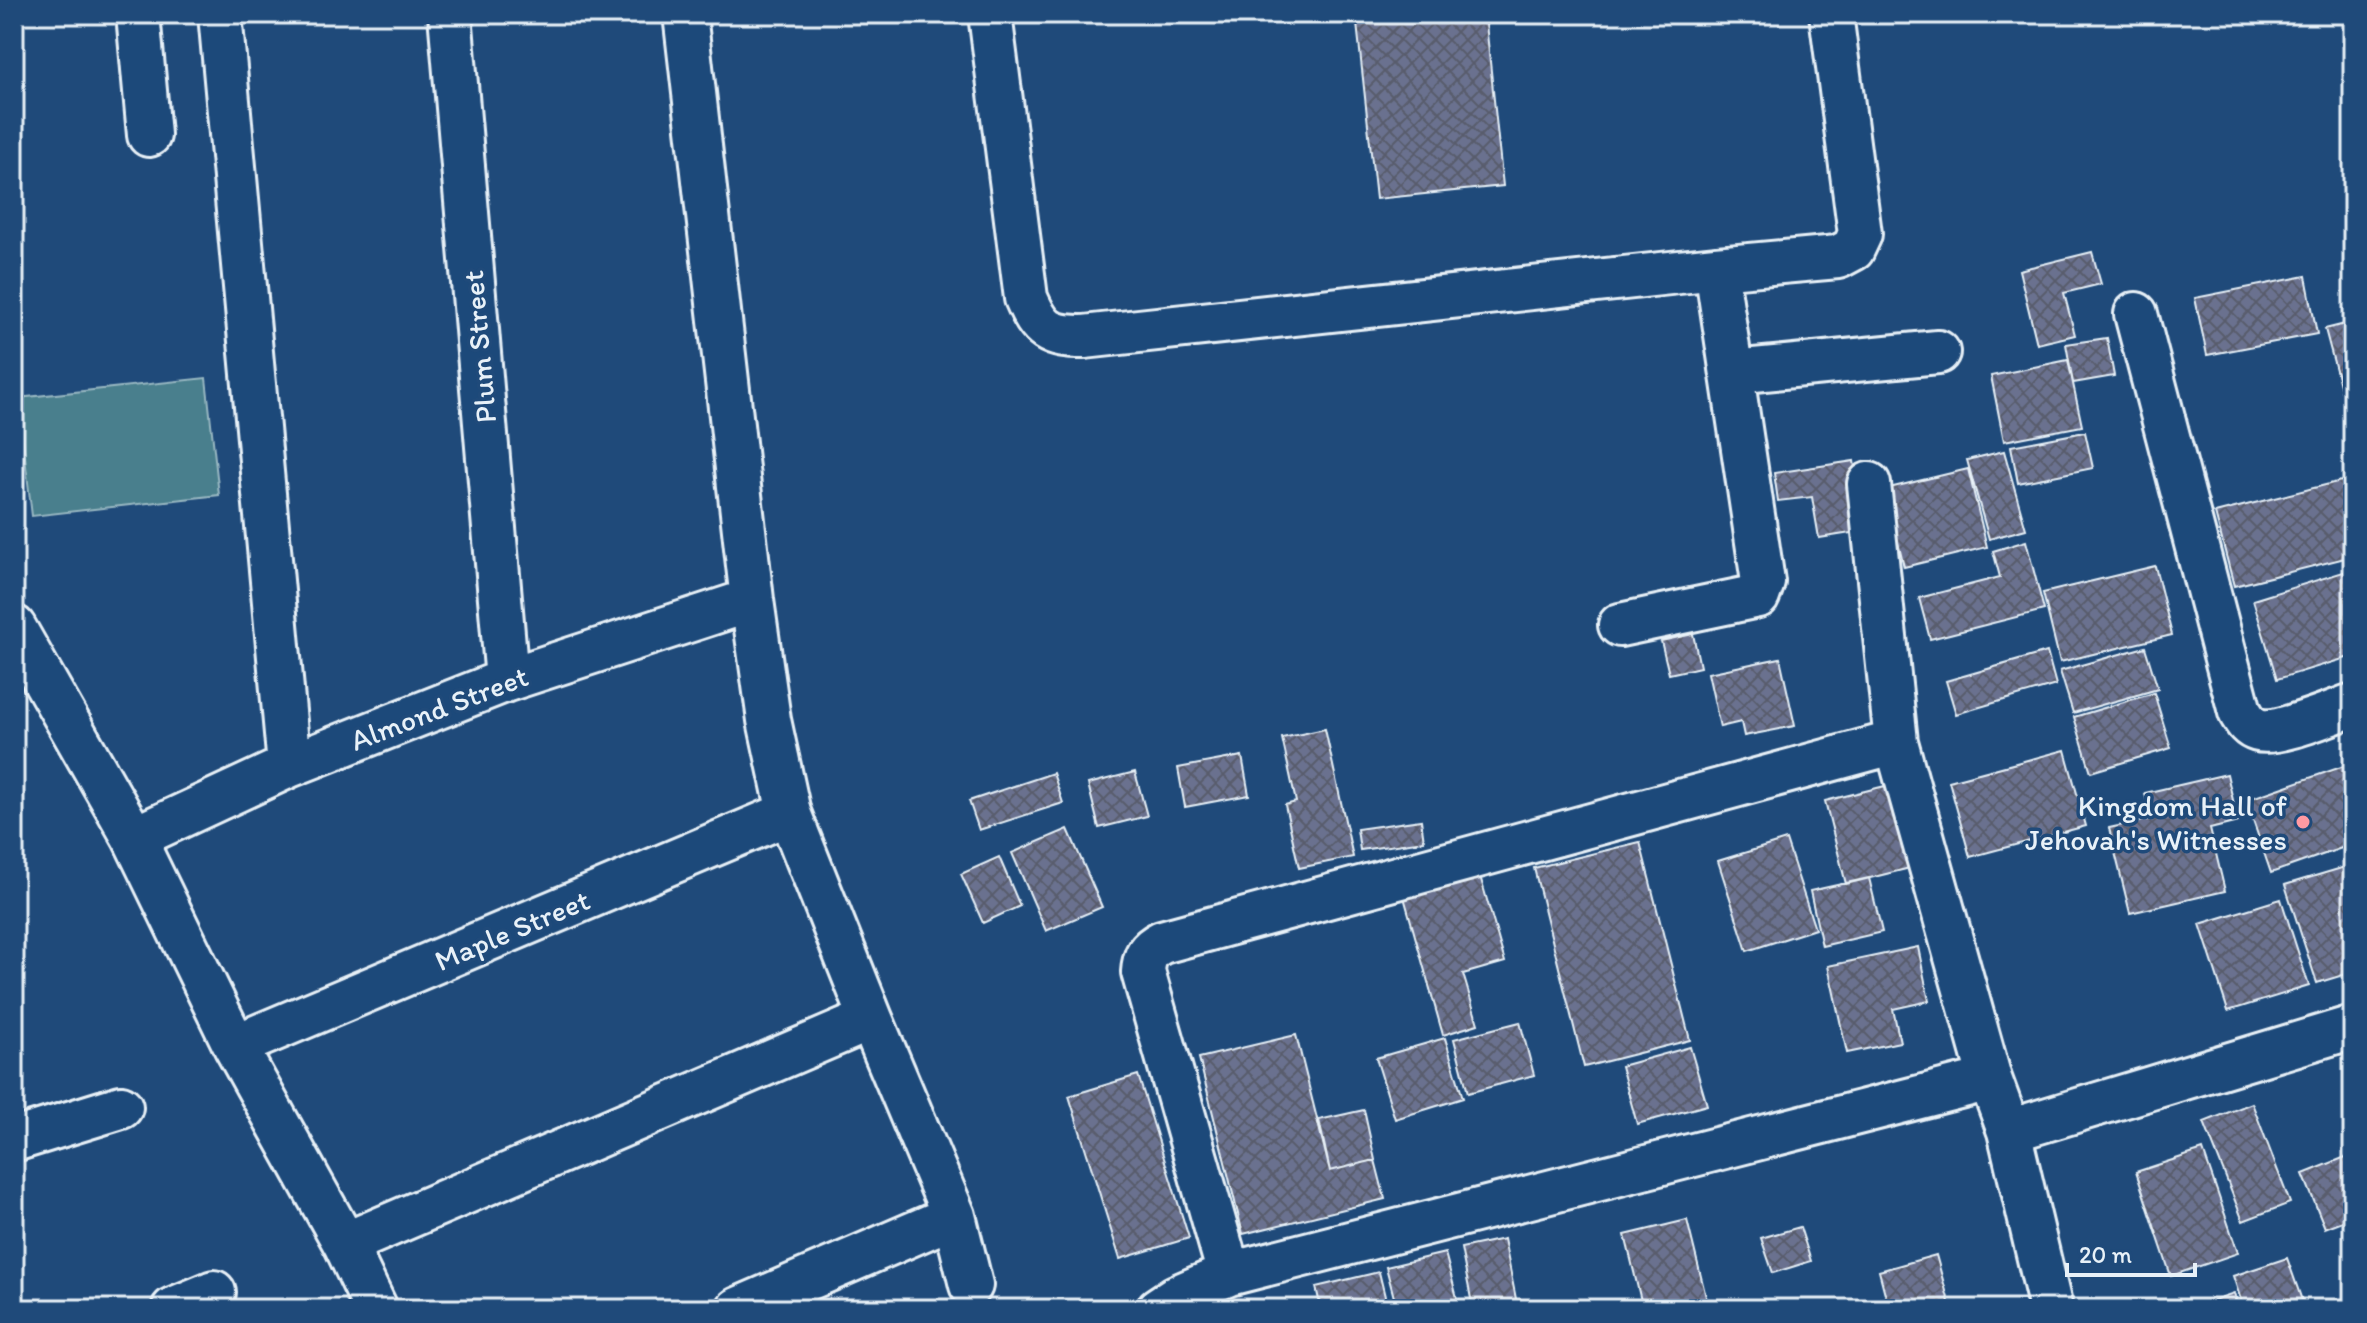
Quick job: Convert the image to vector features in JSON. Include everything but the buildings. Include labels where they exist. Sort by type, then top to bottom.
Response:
[{"type":"street","points":[[138,14],[149,135]]},
{"type":"street","points":[[220,14],[289,766]]},
{"type":"street","name":"Plum Street","points":[[450,14],[507,680]]},
{"type":"street","points":[[685,14],[752,600],[769,720],[789,813],[954,1216],[971,1285]]},
{"type":"street","points":[[990,14],[1026,298],[1034,317],[1045,331],[1063,337],[1838,257],[1853,249],[1860,234],[1831,14]]},
{"type":"street","points":[[1620,625],[1758,596],[1763,582],[1716,268]]},
{"type":"street","points":[[2136,314],[2240,712],[2247,724],[2259,731],[2273,731],[2353,705]]},
{"type":"street","points":[[1733,372],[1938,352]]},
{"type":"street","points":[[1869,484],[1896,742],[1990,1079],[2009,1131],[2051,1309]]},
{"type":"street","name":"Almond Street","points":[[134,838],[289,766],[507,680],[752,600]]},
{"type":"street","points":[[14,627],[134,838],[235,1046],[345,1244],[376,1309]]},
{"type":"street","points":[[1229,1274],[1143,972],[1144,959],[1151,948],[1162,942],[1896,742]]},
{"type":"street","name":"Maple Street","points":[[235,1046],[789,813]]},
{"type":"street","points":[[345,1244],[871,1019]]},
{"type":"street","points":[[2009,1131],[2353,1027]]},
{"type":"street","points":[[1158,1309],[1176,1297],[1229,1274],[1990,1079]]},
{"type":"street","points":[[14,1140],[121,1107]]},
{"type":"street","points":[[738,1309],[954,1216]]},
{"type":"street","points":[[173,1309],[214,1292]]},
{"type":"green space","points":[[206,378],[219,495],[32,516],[18,398]]},
{"type":"place","name":"Kingdom Hall of Jehovah's Witnesses","points":[[2303,822]]}]
